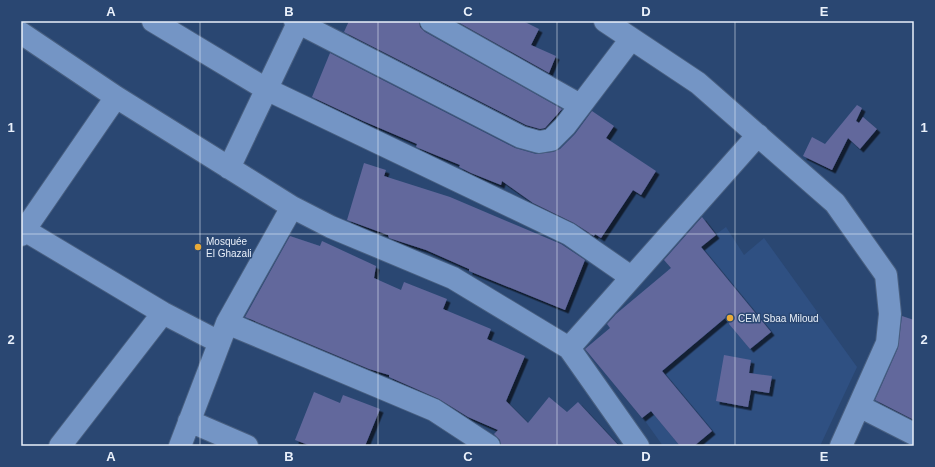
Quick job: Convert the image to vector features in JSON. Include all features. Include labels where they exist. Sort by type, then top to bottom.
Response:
[{"type":"street","points":[[154,21],[266,90],[569,234],[631,277]]},
{"type":"street","points":[[229,168],[297,21],[521,137],[539,142],[551,140],[631,39]]},
{"type":"street","points":[[431,21],[580,105]]},
{"type":"street","points":[[605,21],[698,83],[835,203],[886,275],[890,314],[887,343],[841,446]]},
{"type":"street","points":[[21,33],[116,97],[292,207],[331,227],[453,278],[568,348],[638,446]]},
{"type":"street","points":[[116,97],[22,231],[163,313],[223,333],[434,410],[489,446]]},
{"type":"street","points":[[568,348],[758,135]]},
{"type":"street","points":[[180,446],[223,333],[292,207]]},
{"type":"street","points":[[60,446],[163,313]]},
{"type":"street","points":[[859,406],[914,434]]},
{"type":"street","points":[[189,421],[247,446]]},
{"type":"shaded area","name":"CEM Sbaa Miloud","points":[[726,227],[744,255],[764,238],[857,367],[820,446],[663,446],[608,369],[669,269]]},
{"type":"building","points":[[349,21],[419,21],[420,27],[425,32],[562,109],[545,128],[540,129],[526,125],[344,32]]},
{"type":"building","points":[[456,21],[523,21],[539,29],[531,45],[556,56],[549,73]]},
{"type":"building","points":[[330,53],[515,148],[536,154],[553,152],[560,149],[575,134],[592,111],[614,126],[606,138],[656,171],[641,195],[633,190],[601,238],[595,234],[594,236],[574,223],[533,203],[502,181],[501,185],[471,173],[459,167],[460,165],[416,147],[417,144],[312,97]]},
{"type":"building","points":[[857,105],[862,108],[856,121],[859,123],[863,117],[877,129],[860,149],[848,138],[832,170],[803,156],[812,137],[825,144]]},
{"type":"building","points":[[364,163],[386,170],[384,176],[450,197],[561,244],[585,260],[565,310],[469,271],[469,269],[426,250],[389,238],[388,235],[347,220]]},
{"type":"building","points":[[702,217],[716,235],[701,247],[771,332],[750,349],[729,324],[731,313],[662,371],[712,431],[694,446],[680,446],[651,411],[642,418],[585,349],[610,328],[607,324],[616,314],[671,268],[664,260]]},
{"type":"building","points":[[290,236],[320,246],[322,241],[376,266],[374,278],[401,290],[404,282],[447,299],[443,309],[491,329],[487,339],[525,356],[506,401],[528,423],[549,397],[567,412],[578,402],[619,446],[501,446],[500,440],[494,434],[498,430],[468,417],[439,399],[389,377],[389,375],[369,369],[245,317]]},
{"type":"building","points":[[902,316],[914,320],[914,420],[875,400],[898,348]]},
{"type":"building","points":[[724,355],[751,360],[749,373],[772,376],[769,393],[751,390],[748,407],[716,401]]},
{"type":"building","points":[[314,392],[340,403],[343,395],[380,409],[365,446],[311,446],[295,440]]},
{"type":"place","name":"Mosquée El Ghazali","points":[[198,247]]},
{"type":"place","name":"CEM Sbaa Miloud","points":[[730,318]]}]
